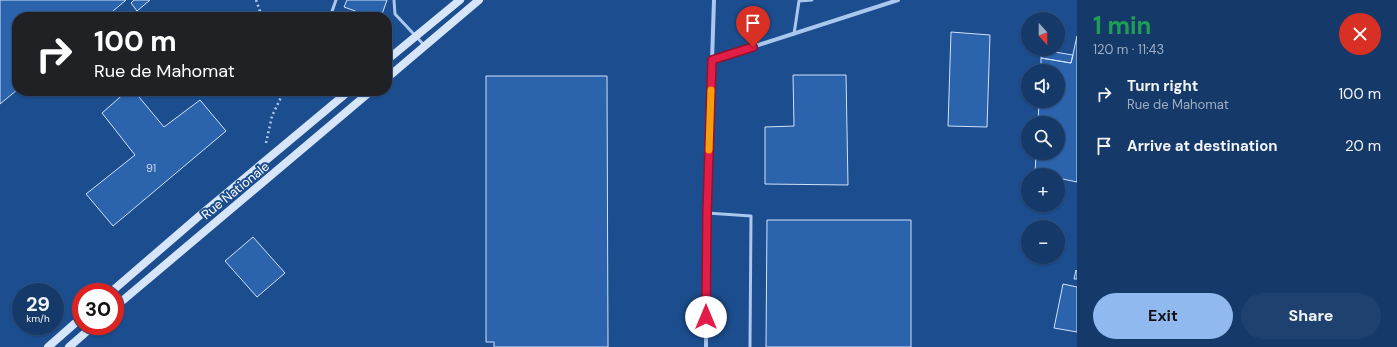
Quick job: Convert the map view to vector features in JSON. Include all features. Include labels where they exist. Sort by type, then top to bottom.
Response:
[{"type":"main road","points":[[392,56],[460,0]]},
{"type":"main road","points":[[392,74],[475,1]]},
{"type":"main road","name":"Rue Nationale","points":[[121,283],[343,96]]},
{"type":"main road","name":"Rue Nationale","points":[[124,300],[207,228],[365,96]]},
{"type":"main road","points":[[48,347],[72,326]]},
{"type":"main road","points":[[69,347],[83,335]]},
{"type":"street","points":[[706,347],[707,213],[714,0]]},
{"type":"street","points":[[712,60],[898,0]]},
{"type":"lane","points":[[332,12],[336,0]]},
{"type":"lane","points":[[394,0],[396,14],[424,46]]},
{"type":"lane","points":[[794,34],[799,1],[811,0]]},
{"type":"lane","points":[[707,213],[751,216],[750,347]]},
{"type":"path","points":[[256,0],[260,12]]},
{"type":"path","points":[[265,146],[272,116],[282,96]]},
{"type":"building","points":[[0,0],[126,0],[112,12],[12,12],[12,94],[0,104]]},
{"type":"building","points":[[134,0],[150,0],[137,11],[131,3]]},
{"type":"building","points":[[347,0],[387,0],[383,12],[358,12],[344,7]]},
{"type":"building","points":[[951,32],[990,35],[987,127],[948,126]]},
{"type":"building","points":[[1077,36],[1077,182],[1065,179],[1065,168],[1035,168],[1036,160],[1065,160],[1065,116],[1038,116],[1039,108],[1065,108],[1065,64],[1041,64],[1041,58],[1071,63]]},
{"type":"building","points":[[1065,54],[1073,55],[1071,63],[1041,58],[1041,56],[1065,56]]},
{"type":"building","points":[[793,75],[846,75],[848,185],[765,184],[765,127],[794,126]]},
{"type":"building","points":[[486,76],[607,76],[608,347],[494,347],[494,342],[486,342]]},
{"type":"building","points":[[121,96],[138,96],[164,127],[200,100],[226,131],[113,226],[86,194],[135,155],[102,113]]},
{"type":"building","points":[[767,220],[911,220],[911,347],[766,347]]},
{"type":"building","points":[[253,237],[285,273],[257,297],[225,261]]},
{"type":"building","points":[[1076,270],[1077,279],[1074,279]]},
{"type":"building","points":[[1063,284],[1077,287],[1077,332],[1054,328]]},
{"type":"slow traffic","points":[[709,150],[711,90]]},
{"type":"route","points":[[706,317],[707,213],[712,60],[753,47]]}]
